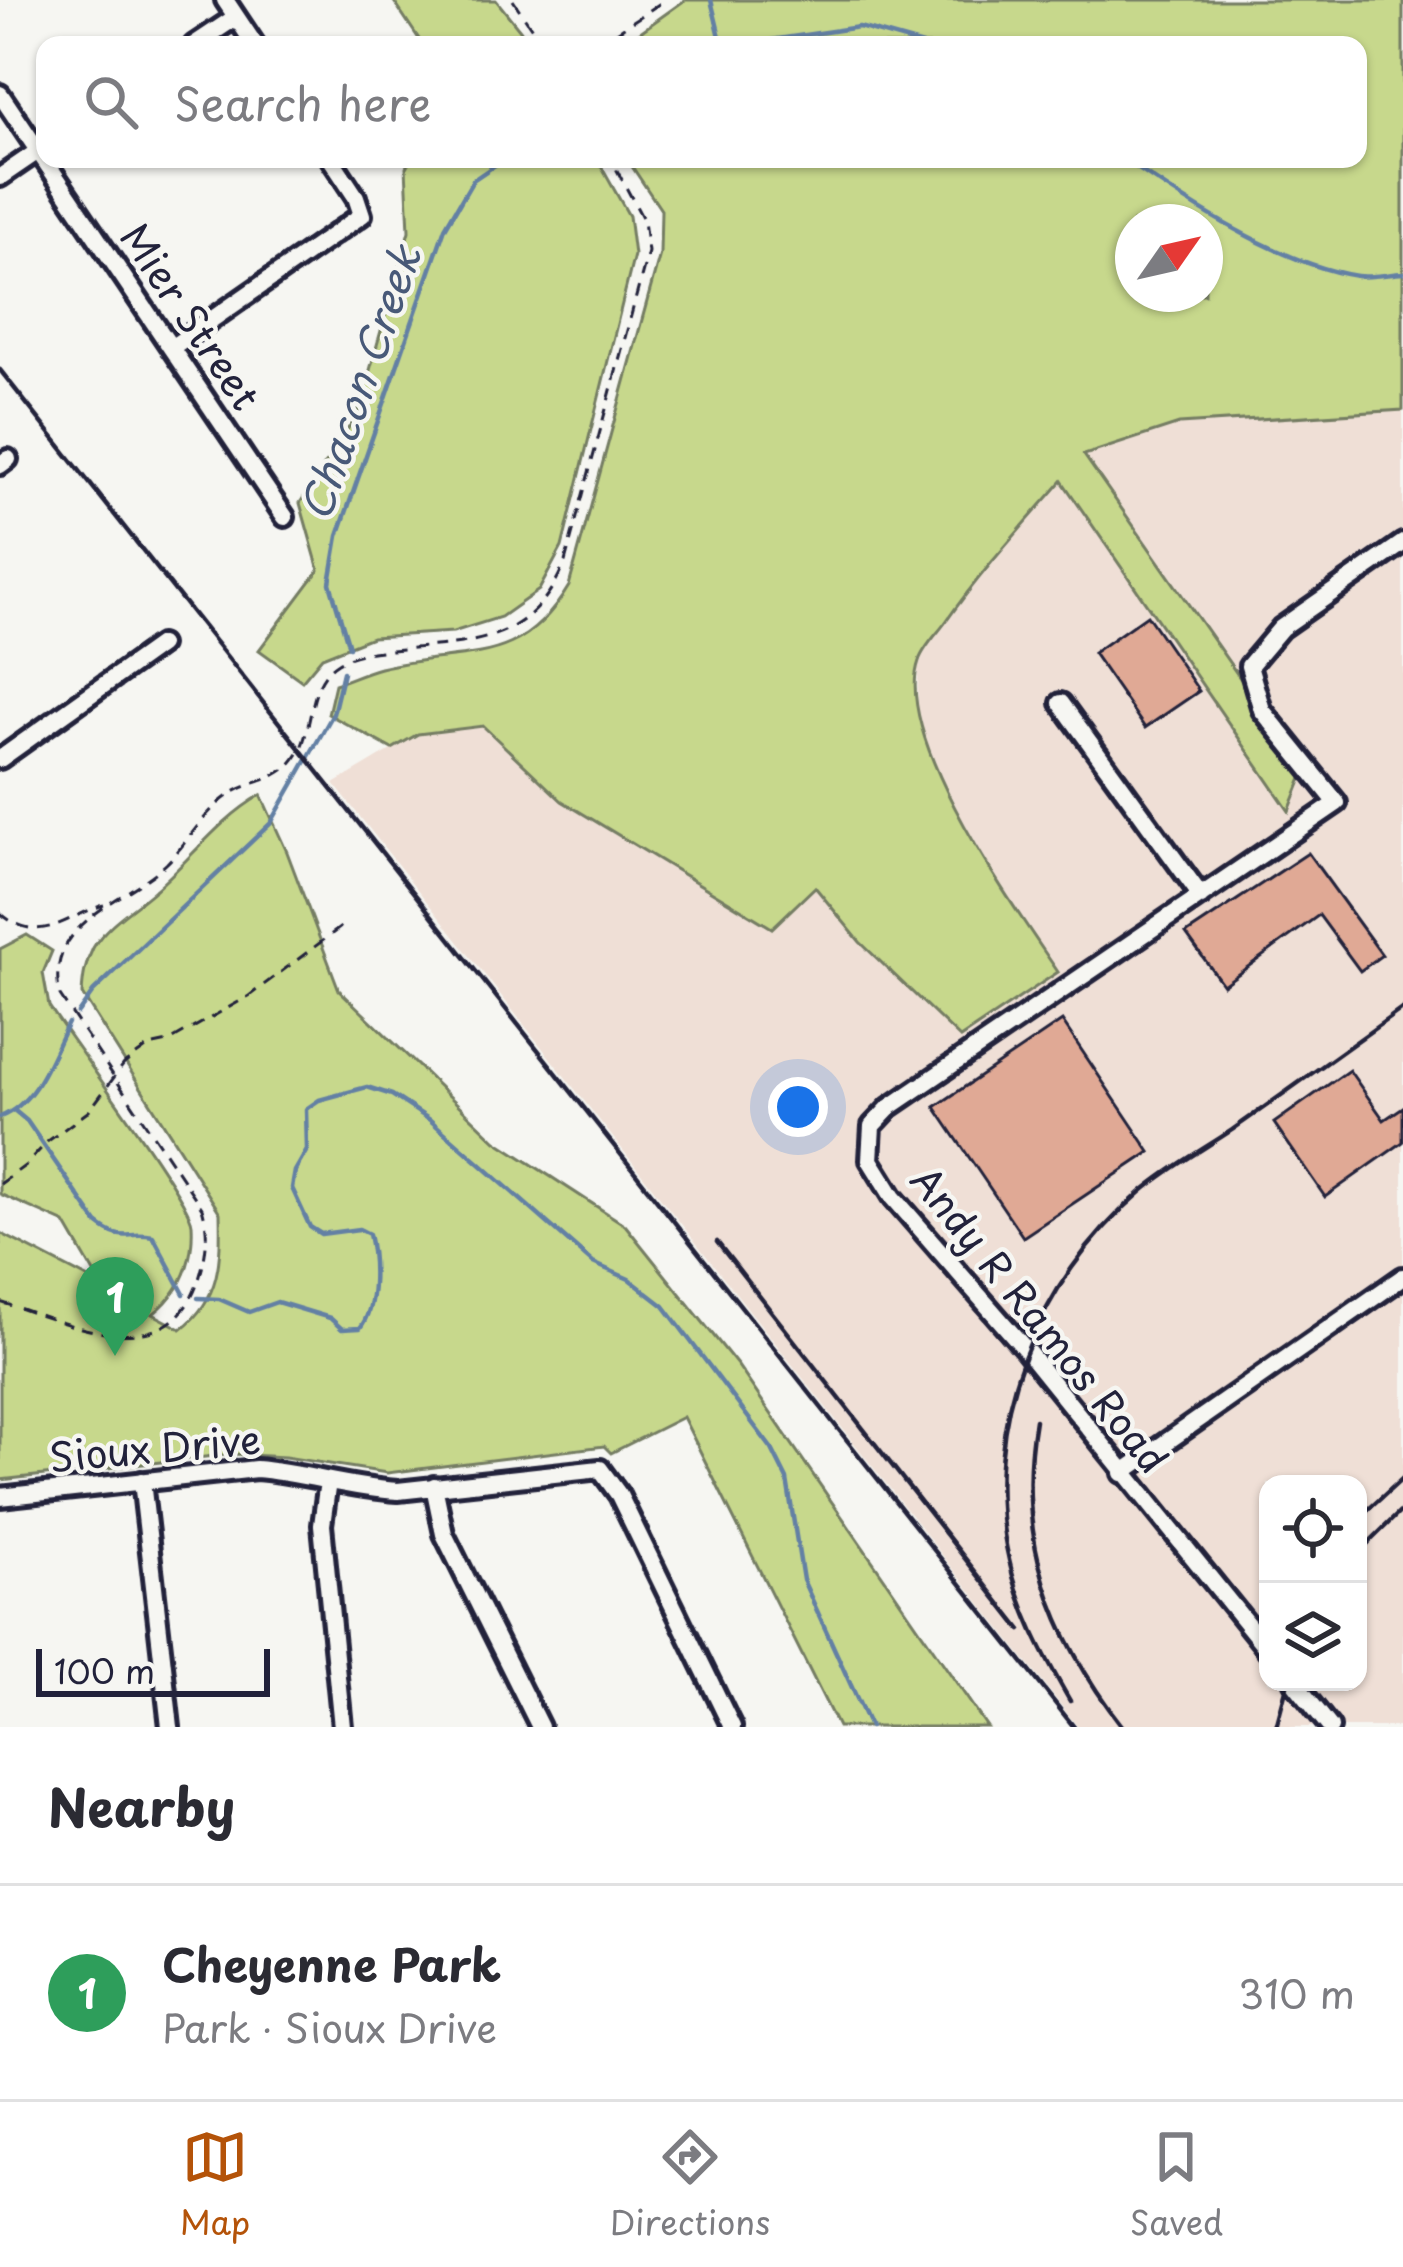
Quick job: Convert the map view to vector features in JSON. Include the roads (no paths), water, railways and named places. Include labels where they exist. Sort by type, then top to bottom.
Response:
[{"type":"street","points":[[225,0],[249,36]]},
{"type":"street","points":[[207,36],[236,16]]},
{"type":"street","name":"Mier Street","points":[[0,94],[36,141]]},
{"type":"street","points":[[0,177],[36,153]]},
{"type":"street","name":"Mier Street","points":[[54,168],[285,517]]},
{"type":"street","points":[[172,348],[362,215],[337,168]]},
{"type":"street","name":"Andy R Ramos Road","points":[[1259,1639],[1026,1350],[893,1197],[869,1160],[872,1126],[890,1107],[1337,803],[1262,710],[1249,666],[1281,628],[1403,543]]},
{"type":"street","points":[[0,759],[160,645]]},
{"type":"street","points":[[1061,703],[1201,896]]},
{"type":"street","points":[[1122,1473],[1403,1277]]},
{"type":"street","name":"Sioux Drive","points":[[0,1497],[256,1469],[398,1491],[600,1469],[619,1495],[732,1727]]},
{"type":"street","points":[[142,1481],[170,1727]]},
{"type":"street","points":[[328,1481],[322,1525],[342,1727]]},
{"type":"street","points":[[434,1486],[443,1534],[540,1727]]},
{"type":"street","points":[[1301,1691],[1330,1727]]},
{"type":"waterway","points":[[711,0],[720,36]]},
{"type":"waterway","name":"Chacon Creek","points":[[798,36],[859,27],[891,36]]},
{"type":"waterway","name":"Chacon Creek","points":[[349,647],[330,583],[338,536],[445,228],[473,180],[491,168]]},
{"type":"waterway","name":"Chacon Creek","points":[[1138,168],[1205,212],[1297,259],[1357,276],[1403,273]]},
{"type":"waterway","name":"Chacon Creek","points":[[78,1013],[93,992],[271,823],[333,714],[343,672]]},
{"type":"waterway","name":"Chacon Creek","points":[[0,1117],[33,1090],[68,1023]]},
{"type":"waterway","points":[[198,1298],[219,1299],[249,1312],[277,1302],[330,1318],[342,1329],[360,1328],[372,1295],[369,1234],[359,1229],[321,1234],[310,1227],[292,1188],[307,1150],[306,1109],[319,1100],[367,1087],[392,1095],[430,1120],[593,1263],[629,1279],[664,1306],[772,1449],[787,1479],[803,1580],[870,1727]]},
{"type":"waterway","points":[[15,1111],[27,1121],[97,1223],[119,1235],[153,1236],[184,1294]]},
{"type":"railway","points":[[0,370],[1074,1727]]},
{"type":"railway","points":[[1070,1701],[1020,1597],[1001,1509],[1009,1407],[1045,1311],[1104,1228],[1141,1192],[1403,1008]]},
{"type":"railway","points":[[717,1242],[1021,1630]]},
{"type":"railway","points":[[1035,1420],[1030,1504],[1044,1583],[1076,1657],[1123,1727]]},
{"type":"railway","points":[[1367,1511],[1403,1478]]},
{"type":"railway","points":[[1367,1544],[1403,1509]]},
{"type":"railway","points":[[1276,1727],[1286,1691]]},
{"type":"place","name":"Cheyenne Park","points":[[115,1356]]}]
